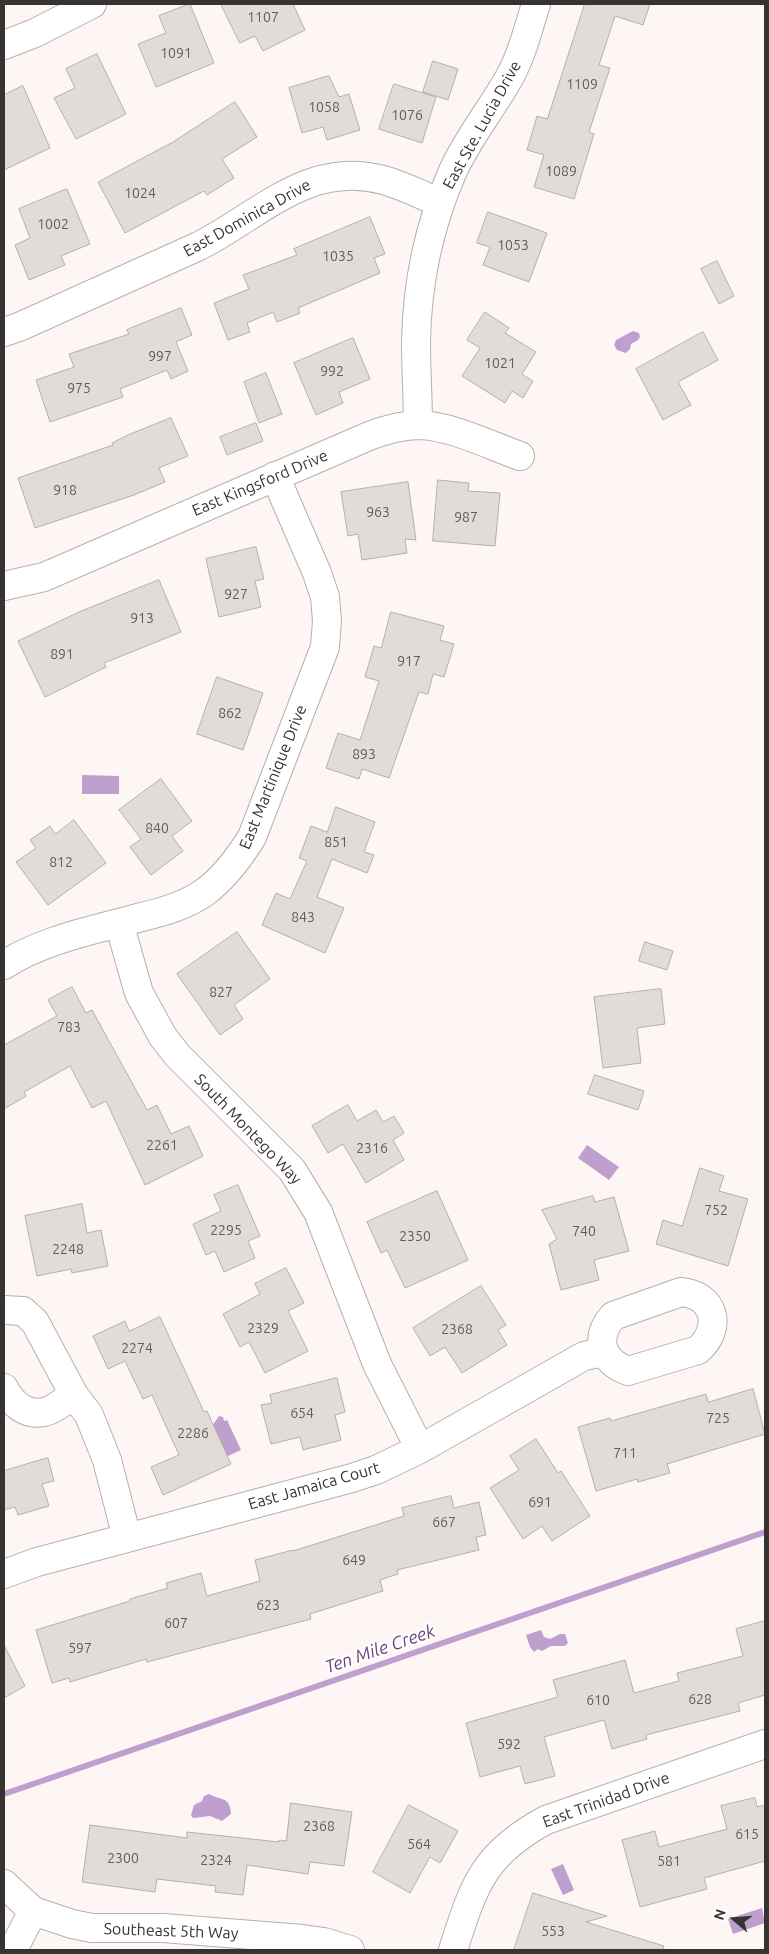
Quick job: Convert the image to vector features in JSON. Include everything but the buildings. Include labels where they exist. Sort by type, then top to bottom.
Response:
[{"type":"street","points":[[4,45],[35,33],[92,4]]},
{"type":"street","name":"East Ste. Lucia Drive","points":[[418,425],[416,341],[420,287],[429,241],[440,203],[453,170],[509,78],[520,55],[536,4]]},
{"type":"street","name":"East Dominica Drive","points":[[4,332],[199,246],[221,235],[285,194],[308,183],[333,176],[359,175],[384,180],[440,203]]},
{"type":"street","name":"East Kingsford Drive","points":[[4,586],[44,577],[275,476],[392,428],[418,425],[442,428],[520,456]]},
{"type":"street","name":"East Martinique Drive","points":[[4,964],[50,943],[183,904],[204,892],[223,876],[239,858],[252,837],[325,647],[327,621],[325,597],[317,573],[275,476]]},
{"type":"street","name":"South Montego Way","points":[[118,923],[139,993],[163,1037],[178,1056],[292,1170],[310,1197],[318,1212],[377,1364],[420,1449]]},
{"type":"street","points":[[4,1310],[23,1310],[35,1322],[74,1395],[88,1415],[104,1452],[127,1538]]},
{"type":"street","name":"East Jamaica Court","points":[[4,1574],[37,1562],[376,1470],[420,1449],[584,1356],[604,1352]]},
{"type":"street","points":[[4,1388],[10,1399],[19,1408],[30,1412],[45,1412],[74,1395]]},
{"type":"street","name":"East Trinidad Drive","points":[[453,1950],[475,1886],[494,1859],[505,1847],[524,1832],[546,1820],[765,1744]]},
{"type":"street","name":"Southeast 5th Way","points":[[4,1884],[33,1911],[72,1924],[92,1928],[163,1928],[302,1944],[324,1942],[350,1950]]},
{"type":"street","points":[[13,1950],[33,1911]]},
{"type":"shaded area","points":[[633,331],[639,333],[640,337],[638,340],[631,344],[630,349],[626,353],[617,350],[614,345],[616,340]]},
{"type":"shaded area","points":[[82,775],[119,776],[119,794],[82,794]]},
{"type":"shaded area","points":[[587,1145],[619,1167],[609,1180],[578,1158]]},
{"type":"shaded area","points":[[219,1416],[223,1417],[224,1421],[227,1420],[241,1450],[226,1457],[212,1426]]},
{"type":"shaded area","points":[[541,1630],[544,1637],[550,1639],[560,1634],[565,1634],[568,1643],[565,1646],[551,1646],[542,1651],[538,1649],[534,1652],[526,1635]]},
{"type":"shaded area","points":[[209,1794],[225,1800],[229,1805],[231,1814],[222,1821],[210,1816],[193,1818],[191,1815],[194,1805],[202,1801],[204,1796]]},
{"type":"shaded area","points":[[563,1864],[574,1890],[563,1895],[551,1869]]},
{"type":"shaded area","points":[[762,1908],[765,1923],[733,1934],[728,1919]]},
{"type":"waterway","name":"Ten Mile Creek","points":[[4,1794],[765,1532]]}]
